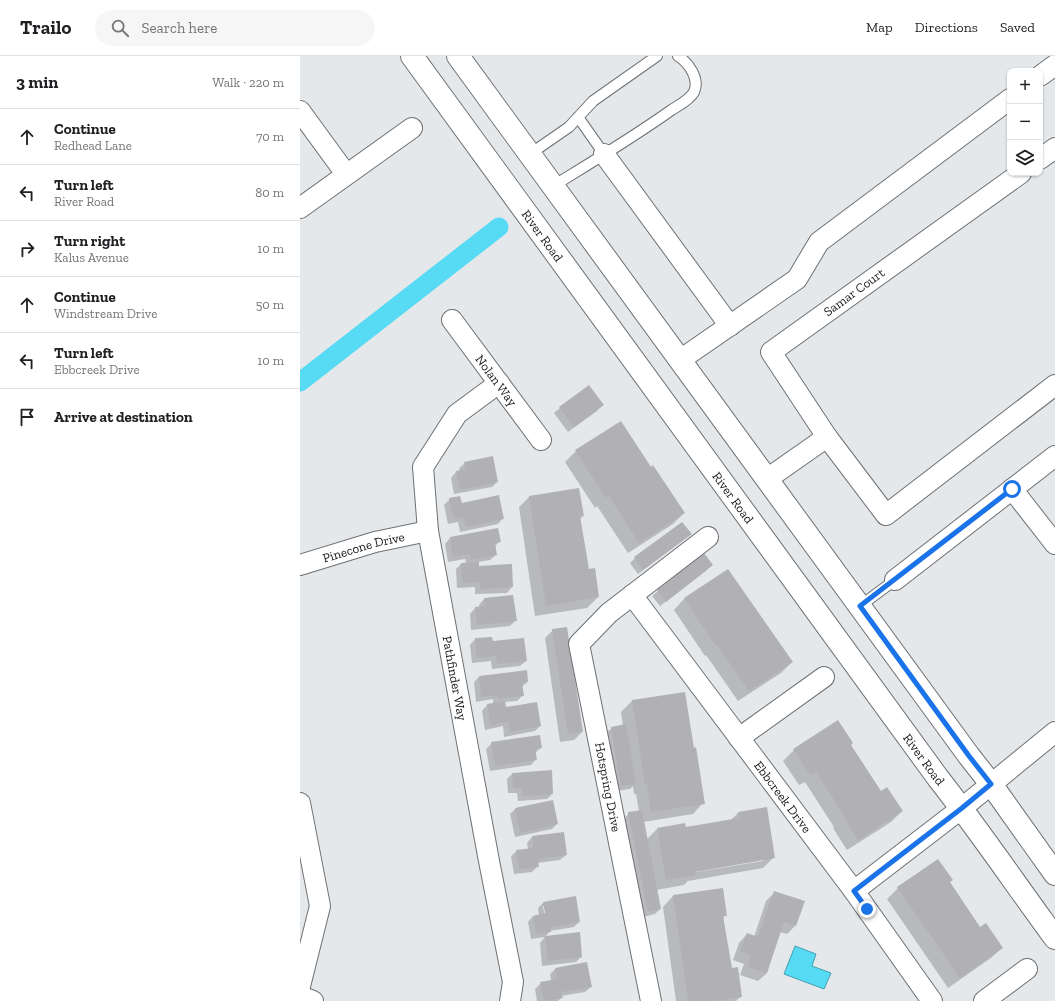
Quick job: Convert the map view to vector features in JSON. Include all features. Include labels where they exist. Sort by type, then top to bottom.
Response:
[{"type":"main road","name":"River Road","points":[[412,56],[938,778],[962,808],[1055,938]]},
{"type":"main road","points":[[458,56],[964,750],[991,784],[1055,874]]},
{"type":"street","points":[[1043,74],[1055,65]]},
{"type":"street","points":[[680,360],[797,279],[819,242],[1007,101]]},
{"type":"street","points":[[300,111],[346,174]]},
{"type":"street","points":[[300,208],[412,128]]},
{"type":"street","points":[[1043,157],[1055,148]]},
{"type":"street","points":[[604,154],[730,326]]},
{"type":"street","name":"Samar Court","points":[[1017,176],[771,352],[827,437],[886,515],[1055,385]]},
{"type":"street","name":"Nolan Way","points":[[452,320],[541,440]]},
{"type":"street","name":"Pathfinder Way","points":[[499,383],[457,414],[423,467],[428,531],[487,853],[513,982],[510,1001]]},
{"type":"street","points":[[767,479],[827,437]]},
{"type":"street","points":[[895,580],[1055,456]]},
{"type":"street","points":[[1012,489],[1055,544]]},
{"type":"street","name":"Pinecone Drive","points":[[300,565],[375,542],[428,531]]},
{"type":"street","points":[[632,595],[708,537]]},
{"type":"street","name":"Ebbcreek Drive","points":[[632,595],[854,891],[932,1001]]},
{"type":"street","name":"Hotspring Drive","points":[[632,595],[609,613],[579,644],[651,1001]]},
{"type":"street","points":[[739,738],[824,677]]},
{"type":"street","points":[[854,891],[962,808],[1055,732]]},
{"type":"street","points":[[300,803],[320,906],[300,986]]},
{"type":"street","points":[[984,1001],[1027,969]]},
{"type":"street","points":[[300,996],[313,1001]]},
{"type":"lane","points":[[530,154],[569,127],[593,101],[657,56]]},
{"type":"lane","points":[[553,186],[690,98],[694,92],[695,77],[684,60],[678,56]]},
{"type":"lane","points":[[578,117],[604,154]]},
{"type":"lane","points":[[860,606],[895,580]]},
{"type":"water","points":[[795,946],[816,954],[812,966],[831,973],[824,989],[784,974]]},
{"type":"building","points":[[589,385],[604,405],[574,427],[559,407]]},
{"type":"building","points":[[621,421],[651,467],[653,465],[685,513],[639,543],[609,496],[606,498],[575,450]]},
{"type":"building","points":[[493,456],[498,482],[460,490],[456,471],[466,469],[464,462]]},
{"type":"building","points":[[579,488],[584,516],[580,516],[589,569],[595,568],[599,597],[546,606],[529,496]]},
{"type":"building","points":[[499,495],[504,519],[466,527],[463,517],[454,519],[449,498],[460,496],[462,503]]},
{"type":"building","points":[[682,522],[692,534],[643,570],[634,557]]},
{"type":"building","points":[[498,528],[501,542],[495,543],[497,555],[471,560],[470,554],[453,557],[450,537]]},
{"type":"building","points":[[704,553],[713,565],[666,602],[657,590]]},
{"type":"building","points":[[479,562],[479,566],[512,564],[513,587],[480,589],[480,582],[462,583],[461,563]]},
{"type":"building","points":[[728,569],[793,662],[749,691],[717,645],[716,646],[684,598]]},
{"type":"building","points":[[513,595],[517,621],[477,625],[475,607],[485,606],[484,598]]},
{"type":"building","points":[[567,627],[583,732],[568,734],[552,629]]},
{"type":"building","points":[[492,637],[493,641],[524,638],[527,661],[497,664],[496,656],[477,658],[475,638]]},
{"type":"building","points":[[527,670],[528,682],[522,683],[524,696],[498,699],[498,695],[481,697],[479,676]]},
{"type":"building","points":[[685,692],[705,804],[651,812],[647,784],[645,784],[632,700]]},
{"type":"building","points":[[505,701],[506,707],[537,702],[541,726],[510,732],[508,721],[491,725],[487,704]]},
{"type":"building","points":[[838,720],[853,743],[851,745],[881,791],[887,787],[903,811],[858,840],[843,816],[844,815],[816,772],[810,775],[793,749]]},
{"type":"building","points":[[626,724],[636,784],[621,786],[611,727]]},
{"type":"building","points":[[540,735],[542,748],[535,749],[537,760],[495,766],[491,742]]},
{"type":"building","points":[[552,770],[553,794],[523,796],[522,788],[513,788],[512,773]]},
{"type":"building","points":[[553,800],[558,824],[520,833],[515,808]]},
{"type":"building","points":[[767,807],[775,858],[695,872],[696,875],[666,880],[657,828],[685,823],[686,827],[739,818],[738,812]]},
{"type":"building","points":[[642,810],[661,909],[648,912],[628,812]]},
{"type":"building","points":[[564,832],[567,855],[538,859],[539,867],[519,869],[516,850],[533,848],[532,836]]},
{"type":"building","points":[[938,859],[953,880],[950,882],[980,927],[986,923],[1003,948],[960,978],[897,887]]},
{"type":"building","points":[[723,888],[727,916],[723,916],[732,968],[738,967],[742,997],[714,1001],[688,1001],[673,895]]},
{"type":"building","points":[[774,891],[805,901],[796,926],[784,922],[767,973],[748,967],[751,955],[740,952],[747,933],[758,937]]},
{"type":"building","points":[[576,896],[580,922],[550,927],[551,932],[536,934],[533,916],[545,913],[543,902]]},
{"type":"building","points":[[580,932],[582,957],[548,961],[545,936]]},
{"type":"building","points":[[587,962],[592,987],[561,992],[563,998],[544,1001],[540,982],[557,979],[555,968]]},
{"type":"waterway","points":[[300,382],[499,227]]},
{"type":"route","points":[[867,909],[854,891],[991,784],[860,606],[1012,489]]}]
